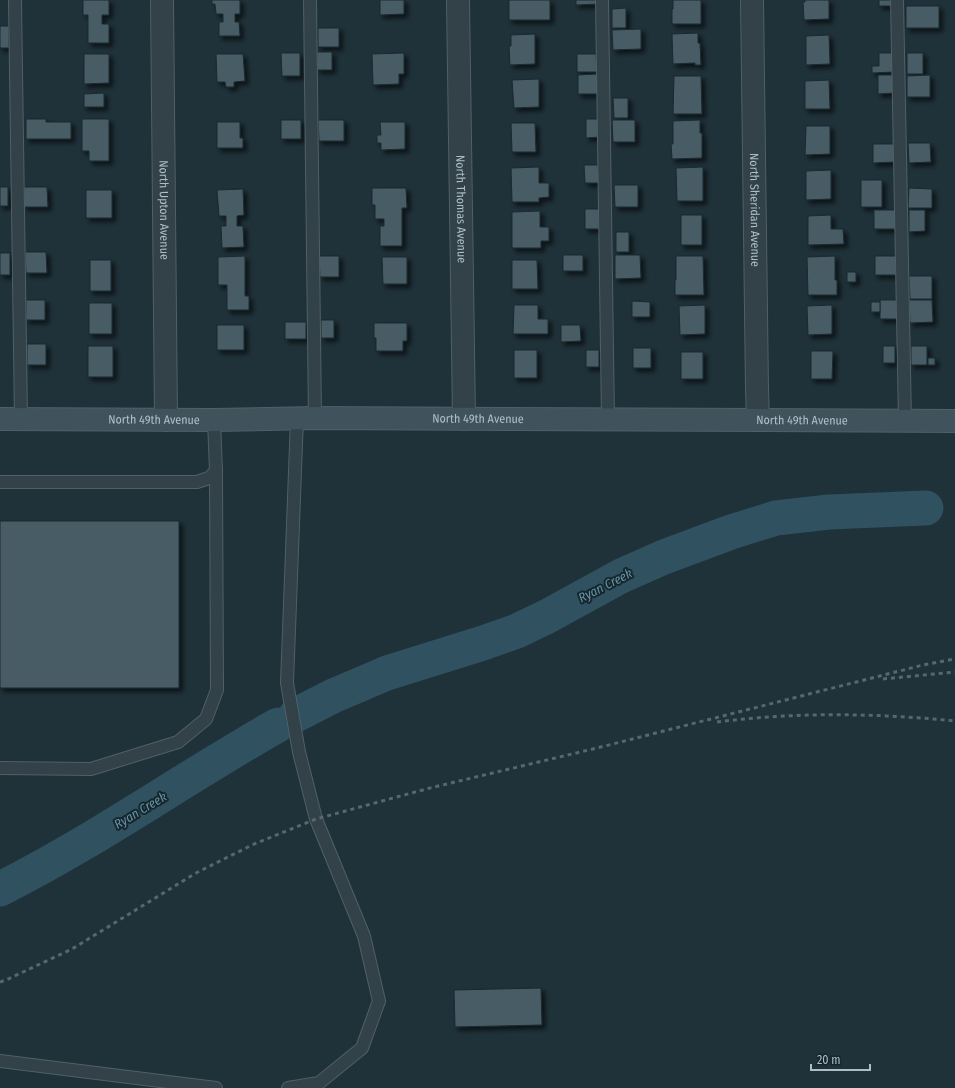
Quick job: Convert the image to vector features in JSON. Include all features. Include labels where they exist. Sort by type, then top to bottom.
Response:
[{"type":"street","name":"North Upton Avenue","points":[[162,0],[166,420]]},
{"type":"street","name":"North Thomas Avenue","points":[[458,0],[464,419]]},
{"type":"street","name":"North Sheridan Avenue","points":[[752,0],[758,420]]},
{"type":"street","name":"North 49th Avenue","points":[[10,419],[214,420],[306,418],[955,421]]},
{"type":"lane","points":[[10,419],[15,0]]},
{"type":"lane","points":[[288,1088],[319,1083],[362,1048],[379,1001],[364,936],[316,819],[299,752],[287,683],[306,418],[310,0]]},
{"type":"lane","points":[[602,0],[608,420]]},
{"type":"lane","points":[[897,0],[905,421]]},
{"type":"lane","points":[[0,768],[91,769],[178,742],[206,719],[216,690],[216,472],[214,420]]},
{"type":"lane","points":[[0,482],[198,482],[209,478],[216,472]]},
{"type":"lane","points":[[0,1062],[216,1088]]},
{"type":"building","points":[[83,0],[109,0],[109,15],[102,15],[102,24],[109,24],[109,43],[88,43],[88,15],[83,15]]},
{"type":"building","points":[[212,0],[240,0],[240,14],[235,14],[235,22],[239,22],[240,36],[219,36],[219,22],[223,22],[223,14],[216,14],[215,4],[212,4]]},
{"type":"building","points":[[380,0],[404,0],[404,14],[380,15]]},
{"type":"building","points":[[509,0],[550,0],[550,20],[509,20]]},
{"type":"building","points":[[576,0],[597,0],[597,4],[576,5]]},
{"type":"building","points":[[673,0],[701,0],[701,24],[672,24]]},
{"type":"building","points":[[805,0],[829,0],[829,19],[804,20],[803,2],[805,2]]},
{"type":"building","points":[[879,0],[893,0],[893,6],[879,6]]},
{"type":"building","points":[[906,6],[939,6],[939,28],[906,28]]},
{"type":"building","points":[[626,8],[626,28],[612,28],[612,9]]},
{"type":"building","points":[[0,26],[9,26],[9,48],[0,48]]},
{"type":"building","points":[[318,28],[339,28],[339,47],[318,47]]},
{"type":"building","points":[[641,29],[641,49],[613,50],[612,30]]},
{"type":"building","points":[[698,33],[701,65],[695,65],[695,63],[673,64],[672,34]]},
{"type":"building","points":[[535,34],[535,64],[510,65],[509,46],[511,46],[511,35]]},
{"type":"building","points":[[829,35],[830,64],[806,65],[806,36]]},
{"type":"building","points":[[317,52],[332,52],[332,70],[317,70]]},
{"type":"building","points":[[281,53],[300,53],[300,76],[282,76]]},
{"type":"building","points":[[404,53],[404,74],[399,74],[399,84],[373,85],[372,54]]},
{"type":"building","points":[[879,53],[893,53],[894,72],[872,73],[872,66],[879,66]]},
{"type":"building","points":[[907,53],[923,53],[923,74],[907,74]]},
{"type":"building","points":[[84,54],[109,54],[109,83],[84,84]]},
{"type":"building","points":[[216,54],[243,54],[245,81],[234,82],[234,87],[226,87],[225,82],[217,82]]},
{"type":"building","points":[[577,54],[596,54],[597,72],[577,72]]},
{"type":"building","points":[[597,74],[598,94],[578,94],[578,75]]},
{"type":"building","points":[[878,75],[893,75],[894,93],[878,94]]},
{"type":"building","points":[[930,75],[930,97],[907,97],[907,76]]},
{"type":"building","points":[[674,76],[701,76],[702,114],[673,114]]},
{"type":"building","points":[[539,79],[539,107],[514,108],[512,80]]},
{"type":"building","points":[[829,80],[830,109],[805,109],[805,81]]},
{"type":"building","points":[[104,93],[104,107],[84,107],[84,94]]},
{"type":"building","points":[[613,98],[628,98],[628,118],[614,118]]},
{"type":"building","points":[[26,119],[46,119],[46,122],[71,122],[71,139],[26,139]]},
{"type":"building","points":[[82,119],[109,119],[109,161],[89,161],[89,151],[82,151]]},
{"type":"building","points":[[586,119],[599,119],[599,137],[586,138]]},
{"type":"building","points":[[281,120],[301,120],[301,139],[281,139]]},
{"type":"building","points":[[318,120],[344,120],[344,141],[319,141]]},
{"type":"building","points":[[612,120],[635,120],[635,142],[613,142]]},
{"type":"building","points":[[700,120],[700,133],[702,133],[702,158],[672,159],[671,144],[673,144],[673,121]]},
{"type":"building","points":[[217,122],[240,122],[240,138],[243,138],[243,148],[217,148]]},
{"type":"building","points":[[380,122],[405,122],[405,149],[381,150],[381,143],[377,143],[377,135],[381,135]]},
{"type":"building","points":[[511,123],[535,123],[536,152],[512,152]]},
{"type":"building","points":[[806,126],[830,126],[830,154],[805,155]]},
{"type":"building","points":[[908,143],[930,143],[931,162],[909,163]]},
{"type":"building","points":[[873,144],[895,144],[895,162],[873,163]]},
{"type":"building","points":[[584,165],[598,165],[599,183],[585,183]]},
{"type":"building","points":[[539,167],[539,183],[549,183],[549,197],[539,198],[539,202],[512,202],[511,168]]},
{"type":"building","points":[[703,167],[703,201],[677,201],[676,168]]},
{"type":"building","points":[[831,170],[831,199],[806,200],[806,171]]},
{"type":"building","points":[[861,180],[882,180],[882,207],[861,207]]},
{"type":"building","points":[[614,185],[638,185],[638,207],[615,207]]},
{"type":"building","points":[[0,187],[8,187],[8,206],[0,206]]},
{"type":"building","points":[[24,187],[47,187],[48,207],[24,207]]},
{"type":"building","points":[[372,188],[406,188],[407,208],[402,208],[402,246],[380,246],[380,226],[384,226],[384,219],[375,219],[375,205],[372,205]]},
{"type":"building","points":[[909,188],[932,189],[932,208],[908,208]]},
{"type":"building","points":[[243,189],[244,215],[237,216],[237,226],[243,226],[244,247],[222,248],[221,226],[226,226],[226,216],[219,216],[217,190]]},
{"type":"building","points":[[86,190],[112,190],[112,218],[86,218]]},
{"type":"building","points":[[585,209],[599,209],[599,229],[585,229]]},
{"type":"building","points":[[874,210],[896,210],[896,229],[874,229]]},
{"type":"building","points":[[909,210],[925,210],[925,231],[909,232]]},
{"type":"building","points":[[540,211],[540,227],[549,227],[549,241],[541,241],[541,248],[512,248],[512,212]]},
{"type":"building","points":[[681,215],[702,215],[702,245],[681,245]]},
{"type":"building","points":[[831,215],[831,229],[843,229],[844,244],[808,245],[808,216]]},
{"type":"building","points":[[616,232],[629,232],[629,252],[616,252]]},
{"type":"building","points":[[25,252],[46,252],[47,273],[26,273]]},
{"type":"building","points":[[0,253],[10,253],[10,275],[0,275]]},
{"type":"building","points":[[563,255],[583,255],[583,271],[563,271]]},
{"type":"building","points":[[615,255],[640,255],[641,278],[615,279]]},
{"type":"building","points":[[245,256],[245,296],[249,296],[249,310],[227,310],[227,285],[218,285],[218,257]]},
{"type":"building","points":[[319,256],[339,256],[339,277],[320,277]]},
{"type":"building","points":[[676,256],[703,256],[704,295],[675,295]]},
{"type":"building","points":[[835,256],[835,280],[837,280],[837,295],[808,295],[807,257]]},
{"type":"building","points":[[875,256],[896,256],[896,275],[875,275]]},
{"type":"building","points":[[382,257],[407,257],[407,284],[383,284]]},
{"type":"building","points":[[90,260],[111,260],[111,291],[90,291]]},
{"type":"building","points":[[512,260],[537,260],[538,289],[512,289]]},
{"type":"building","points":[[847,272],[856,272],[856,282],[847,282]]},
{"type":"building","points":[[909,276],[932,276],[932,299],[910,299]]},
{"type":"building","points":[[26,300],[45,300],[45,320],[26,320]]},
{"type":"building","points":[[880,300],[897,300],[897,319],[880,319]]},
{"type":"building","points":[[909,300],[932,300],[933,322],[910,323]]},
{"type":"building","points":[[632,301],[650,302],[650,317],[632,317]]},
{"type":"building","points":[[871,302],[880,302],[880,312],[871,312]]},
{"type":"building","points":[[89,303],[112,303],[112,334],[89,334]]},
{"type":"building","points":[[514,305],[538,305],[538,319],[548,319],[548,334],[513,334]]},
{"type":"building","points":[[705,305],[705,334],[680,335],[679,306]]},
{"type":"building","points":[[832,305],[832,334],[808,335],[807,306]]},
{"type":"building","points":[[321,320],[334,320],[334,338],[321,338]]},
{"type":"building","points":[[285,322],[306,322],[306,339],[285,339]]},
{"type":"building","points":[[374,323],[407,323],[407,341],[403,341],[403,351],[376,351]]},
{"type":"building","points":[[217,325],[244,325],[244,350],[217,350]]},
{"type":"building","points":[[561,325],[580,325],[581,341],[561,342]]},
{"type":"building","points":[[27,344],[46,344],[46,365],[27,365]]},
{"type":"building","points":[[88,346],[113,346],[113,377],[88,377]]},
{"type":"building","points":[[883,346],[895,346],[895,363],[883,363]]},
{"type":"building","points":[[911,346],[927,346],[927,365],[911,365]]},
{"type":"building","points":[[633,348],[651,348],[651,368],[633,368]]},
{"type":"building","points":[[514,350],[537,350],[537,378],[514,378]]},
{"type":"building","points":[[586,350],[599,350],[599,367],[586,367]]},
{"type":"building","points":[[811,351],[833,351],[832,379],[811,379]]},
{"type":"building","points":[[681,352],[703,352],[703,379],[681,379]]},
{"type":"building","points":[[928,358],[935,358],[935,365],[928,365]]},
{"type":"building","points":[[0,521],[179,521],[179,688],[0,688]]},
{"type":"building","points":[[541,988],[542,1025],[455,1027],[454,990]]},
{"type":"waterway","name":"Ryan Creek","points":[[296,715],[333,696],[387,673],[517,631],[548,616],[621,576],[664,557],[731,532],[776,518],[829,512],[926,508]]},
{"type":"waterway","name":"Ryan Creek","points":[[0,889],[71,851],[208,766],[278,725]]},
{"type":"railway","points":[[0,982],[72,949],[196,873],[252,845],[316,819],[430,788],[597,748],[923,665],[955,659]]},
{"type":"railway","points":[[883,679],[955,672]]},
{"type":"railway","points":[[717,722],[776,716],[806,715],[896,716],[955,721]]}]
